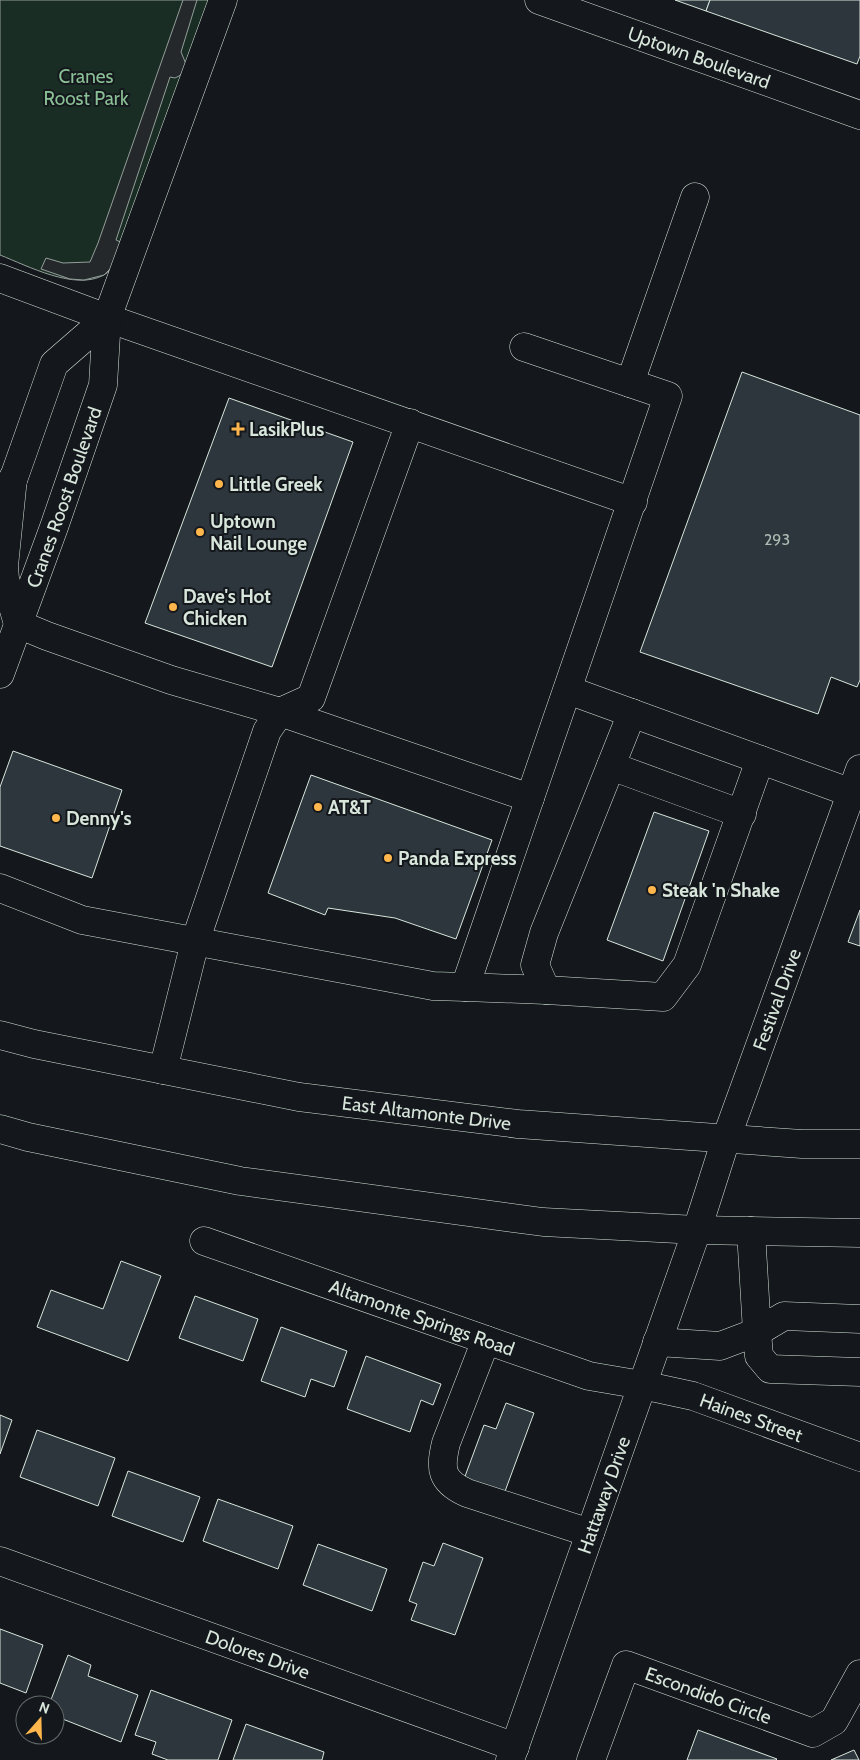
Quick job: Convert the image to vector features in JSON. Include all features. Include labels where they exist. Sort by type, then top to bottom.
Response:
[{"type":"street","name":"Cranes Roost Boulevard","points":[[0,674],[54,526],[102,385],[107,318],[223,0]]},
{"type":"street","name":"Uptown Boulevard","points":[[539,0],[860,115]]},
{"type":"street","points":[[630,383],[695,197]]},
{"type":"street","points":[[0,278],[107,318],[633,502]]},
{"type":"street","name":"Cranes Roost Boulevard","points":[[0,515],[54,364],[107,318]]},
{"type":"street","points":[[465,987],[668,396],[524,347]]},
{"type":"street","points":[[163,1070],[195,942],[267,731],[280,712],[311,698],[410,424]]},
{"type":"street","points":[[13,478],[4,566],[5,580],[18,624],[171,680],[280,712],[530,798]]},
{"type":"street","points":[[568,690],[760,760],[857,786]]},
{"type":"street","points":[[546,990],[535,965],[544,933],[632,713]]},
{"type":"street","points":[[0,888],[82,920],[433,986],[546,990],[663,998],[687,964],[760,760]]},
{"type":"street","points":[[611,766],[742,814]]},
{"type":"street","name":"Festival Drive","points":[[697,1230],[726,1138],[857,786]]},
{"type":"street","name":"East Altamonte Drive","points":[[0,1035],[34,1044],[299,1097],[518,1124],[802,1144],[860,1144]]},
{"type":"street","points":[[0,1130],[240,1181],[543,1222],[697,1230],[860,1233]]},
{"type":"street","name":"Hattaway Drive","points":[[513,1754],[697,1230]]},
{"type":"street","points":[[752,1231],[759,1356],[770,1369],[860,1372]]},
{"type":"street","name":"Altamonte Springs Road","points":[[204,1241],[596,1378],[642,1385]]},
{"type":"street","points":[[657,1342],[720,1346],[757,1332],[784,1316],[860,1318]]},
{"type":"street","points":[[486,1340],[446,1442],[442,1460],[444,1474],[455,1487],[467,1493],[590,1533]]},
{"type":"street","name":"Haines Street","points":[[642,1385],[693,1396],[860,1457]]},
{"type":"street","name":"Dolores Drive","points":[[0,1561],[513,1754]]},
{"type":"street","name":"Escondido Circle","points":[[591,1760],[626,1665],[813,1733],[834,1721],[860,1674]]},
{"type":"green space","name":"Cranes Roost Park","points":[[0,0],[209,0],[115,264],[105,274],[92,279],[66,279],[0,255]]},
{"type":"shaded area","points":[[183,0],[197,0],[181,52],[186,64],[183,73],[175,78],[170,77],[116,240],[123,243],[115,264],[104,275],[84,280],[70,279],[41,269],[46,258],[63,263],[90,262]]},
{"type":"building","points":[[675,0],[710,0],[706,11]]},
{"type":"building","points":[[710,0],[860,0],[860,56],[857,64],[706,11]]},
{"type":"building","points":[[742,372],[860,415],[860,680],[857,687],[831,677],[818,714],[640,652]]},
{"type":"building","points":[[229,398],[353,442],[272,667],[145,623]]},
{"type":"building","name":"Denny's","points":[[13,751],[122,790],[92,878],[0,846],[0,787]]},
{"type":"building","points":[[311,775],[492,840],[456,939],[395,918],[328,908],[325,915],[268,893]]},
{"type":"building","points":[[654,812],[709,831],[663,961],[607,940]]},
{"type":"building","points":[[860,910],[860,946],[848,942]]},
{"type":"building","points":[[121,1261],[161,1276],[128,1361],[37,1327],[51,1290],[103,1309]]},
{"type":"building","points":[[195,1296],[258,1319],[243,1361],[179,1338]]},
{"type":"building","points":[[281,1327],[347,1351],[334,1387],[311,1379],[305,1397],[261,1381]]},
{"type":"building","points":[[366,1356],[441,1384],[433,1405],[421,1400],[410,1432],[347,1409]]},
{"type":"building","points":[[506,1403],[534,1413],[504,1494],[464,1479],[484,1425],[496,1429]]},
{"type":"building","points":[[0,1415],[12,1420],[0,1454]]},
{"type":"building","points":[[37,1430],[115,1458],[98,1506],[20,1477]]},
{"type":"building","points":[[128,1471],[200,1497],[183,1542],[112,1516]]},
{"type":"building","points":[[218,1499],[293,1526],[278,1569],[203,1541]]},
{"type":"building","points":[[443,1543],[483,1558],[455,1635],[411,1620],[417,1604],[409,1601],[423,1562],[434,1566]]},
{"type":"building","points":[[318,1544],[387,1569],[372,1611],[303,1585]]},
{"type":"building","points":[[0,1629],[43,1645],[26,1693],[0,1683]]},
{"type":"building","points":[[68,1655],[91,1665],[88,1676],[138,1695],[121,1742],[65,1720],[65,1695],[53,1695]]},
{"type":"building","points":[[151,1690],[232,1720],[218,1760],[168,1760],[152,1754],[156,1742],[135,1735]]},
{"type":"building","points":[[246,1724],[324,1752],[322,1760],[233,1760]]},
{"type":"building","points":[[698,1730],[777,1759],[687,1760]]},
{"type":"building","points":[[854,1750],[859,1760],[831,1760]]},
{"type":"place","name":"LasikPlus","points":[[238,429]]},
{"type":"place","name":"Little Greek","points":[[219,484]]},
{"type":"place","name":"Uptown Nail Lounge","points":[[200,532]]},
{"type":"place","name":"Dave's Hot Chicken","points":[[173,607]]},
{"type":"place","name":"AT&T","points":[[318,807]]},
{"type":"place","name":"Denny's","points":[[56,818]]},
{"type":"place","name":"Panda Express","points":[[388,858]]},
{"type":"place","name":"Steak 'n Shake","points":[[652,890]]}]
